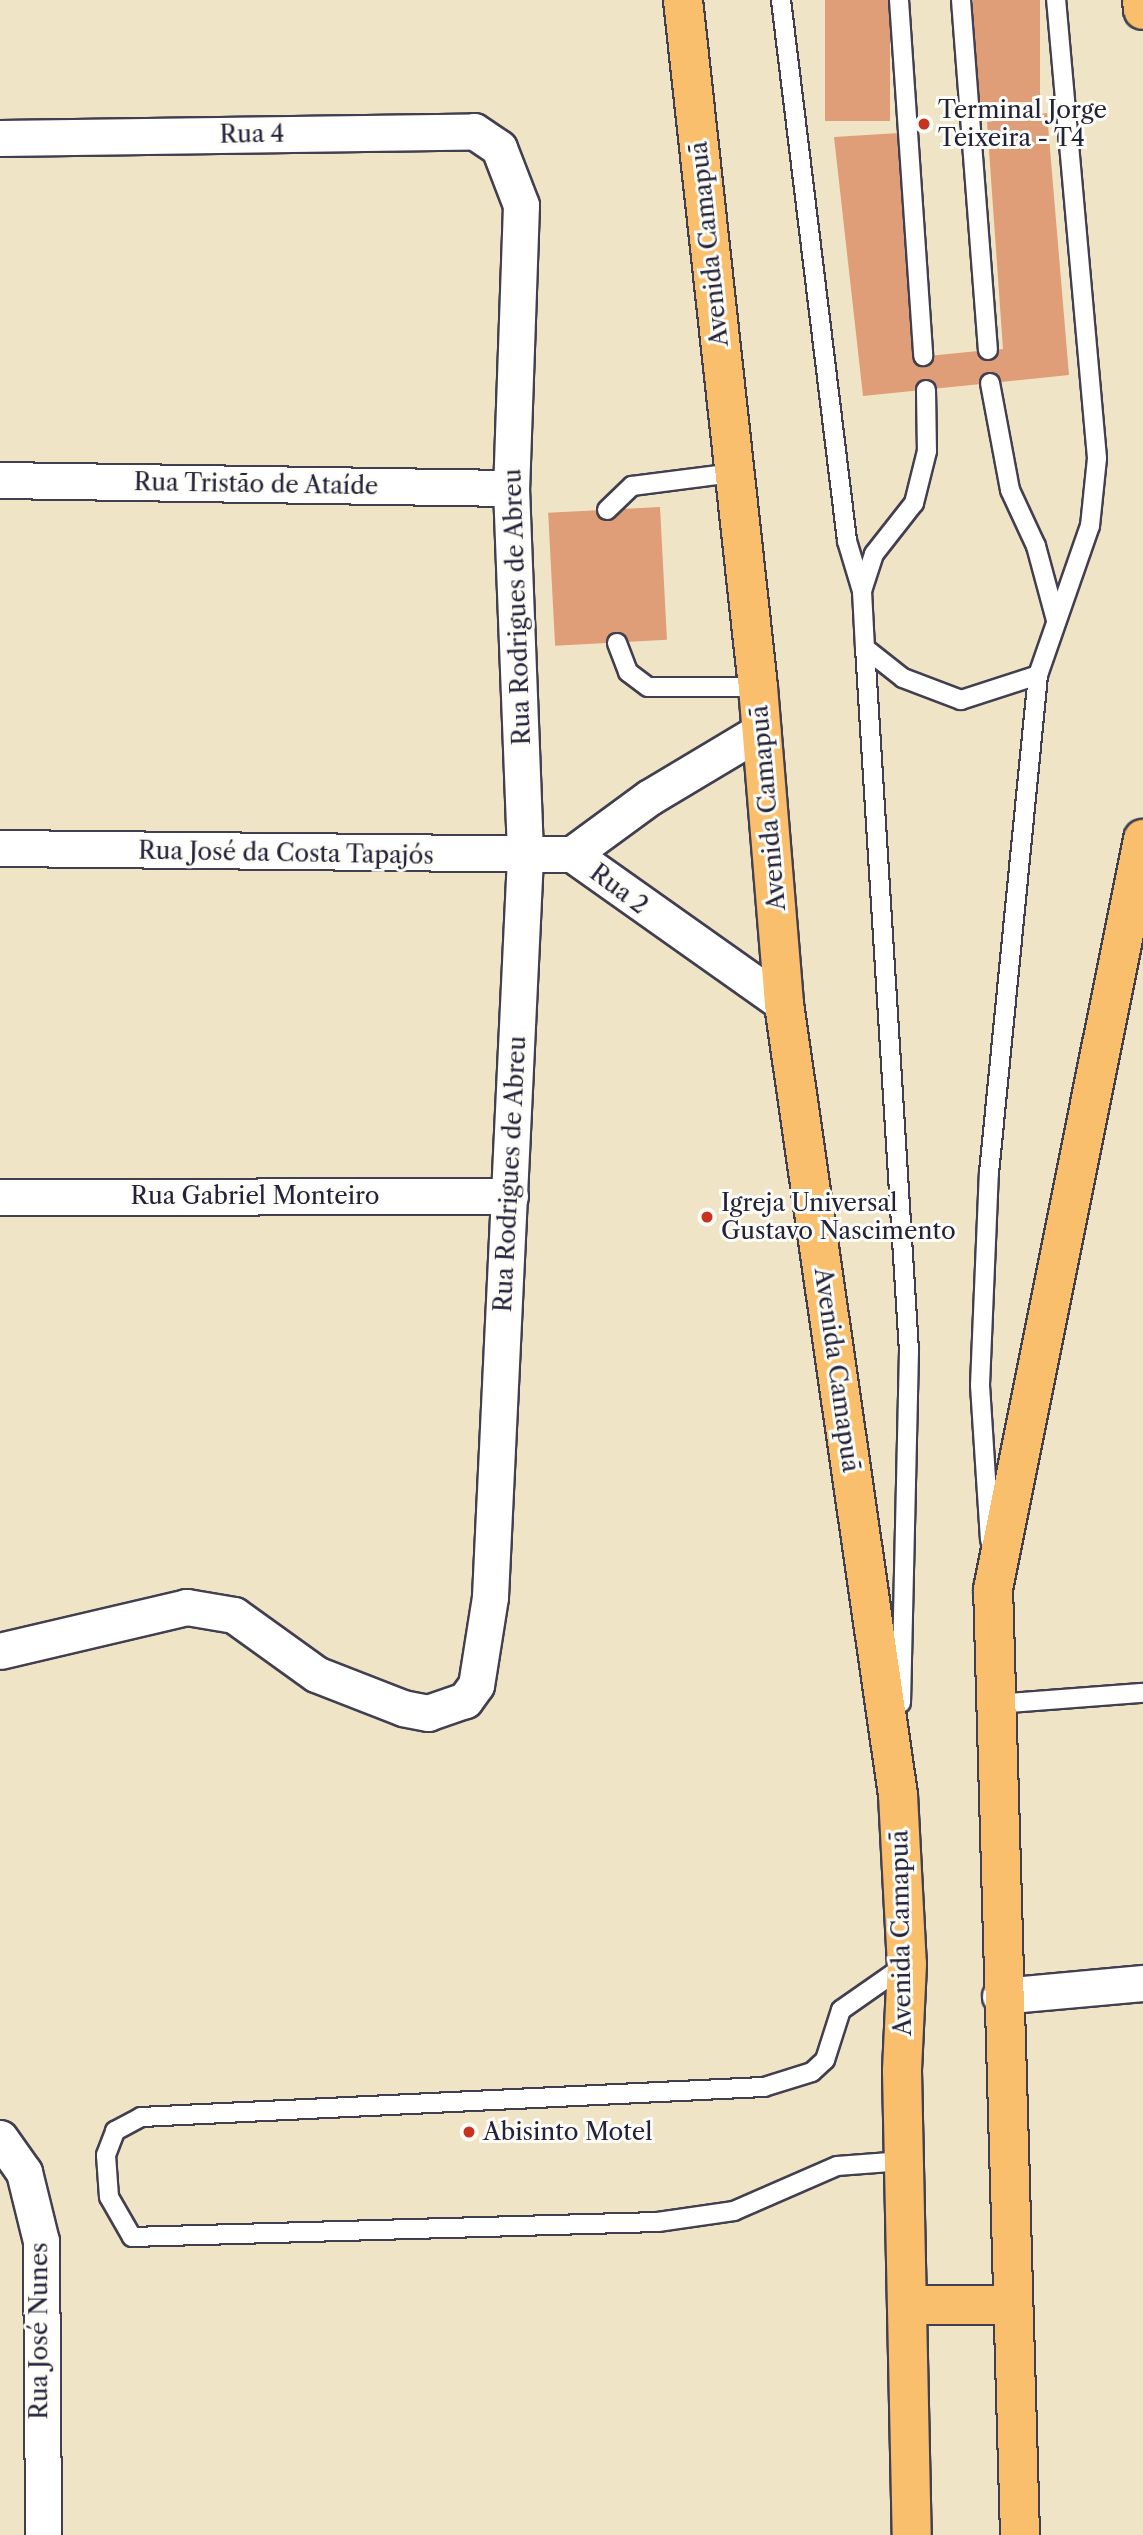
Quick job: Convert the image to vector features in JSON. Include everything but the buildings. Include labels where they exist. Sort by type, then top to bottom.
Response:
[{"type":"main road","name":"Avenida Camapuã","points":[[683,0],[758,687],[784,1004],[898,1795],[907,1964],[903,2161],[912,2535]]},
{"type":"main road","points":[[1142,0],[1143,10]]},
{"type":"main road","points":[[1020,2535],[1000,1996],[993,1589],[1140,876],[1143,839]]},
{"type":"main road","points":[[907,2305],[1011,2305]]},
{"type":"street","name":"Rua 4","points":[[0,138],[474,131],[499,148]]},
{"type":"street","name":"Rua Rodrigues de Abreu","points":[[0,1651],[187,1607],[234,1615],[316,1674],[403,1708],[428,1713],[465,1700],[482,1669],[490,1597],[525,857],[511,488],[521,205],[499,148]]},
{"type":"street","name":"Rua Tristão de Ataíde","points":[[0,480],[511,488]]},
{"type":"street","name":"Rua 2","points":[[762,730],[650,797],[572,854],[784,1004]]},
{"type":"street","name":"Rua José da Costa Tapajós","points":[[0,848],[525,857],[572,854]]},
{"type":"street","name":"Rua Gabriel Monteiro","points":[[0,1197],[510,1196]]},
{"type":"street","points":[[1000,1996],[1143,1983]]},
{"type":"street","name":"Rua José Nunes","points":[[0,2138],[24,2172],[41,2241],[43,2535]]},
{"type":"lane","points":[[781,0],[847,541],[862,591],[909,1351],[898,1795]]},
{"type":"lane","points":[[899,0],[923,356]]},
{"type":"lane","points":[[961,0],[988,350]]},
{"type":"lane","points":[[993,1589],[980,1385],[989,1186],[1038,675],[1090,526],[1097,458],[1056,0]]},
{"type":"lane","points":[[990,383],[1010,490],[1036,546],[1056,620]]},
{"type":"lane","points":[[862,591],[874,554],[914,503],[927,451],[926,390]]},
{"type":"lane","points":[[607,510],[632,486],[734,473]]},
{"type":"lane","points":[[617,643],[628,672],[648,687],[758,687]]},
{"type":"lane","points":[[865,648],[903,678],[961,700],[1038,675]]},
{"type":"lane","points":[[995,1704],[1143,1693]]},
{"type":"lane","points":[[903,2161],[837,2166],[734,2211],[657,2222],[132,2237],[109,2197],[106,2155],[115,2131],[141,2117],[764,2087],[812,2072],[825,2060],[841,2010],[907,1964]]},
{"type":"place","name":"Terminal Jorge Teixeira - T4","points":[[924,124]]},
{"type":"place","name":"Igreja Universal Gustavo Nascimento","points":[[707,1217]]},
{"type":"place","name":"Abisinto Motel","points":[[469,2132]]}]
